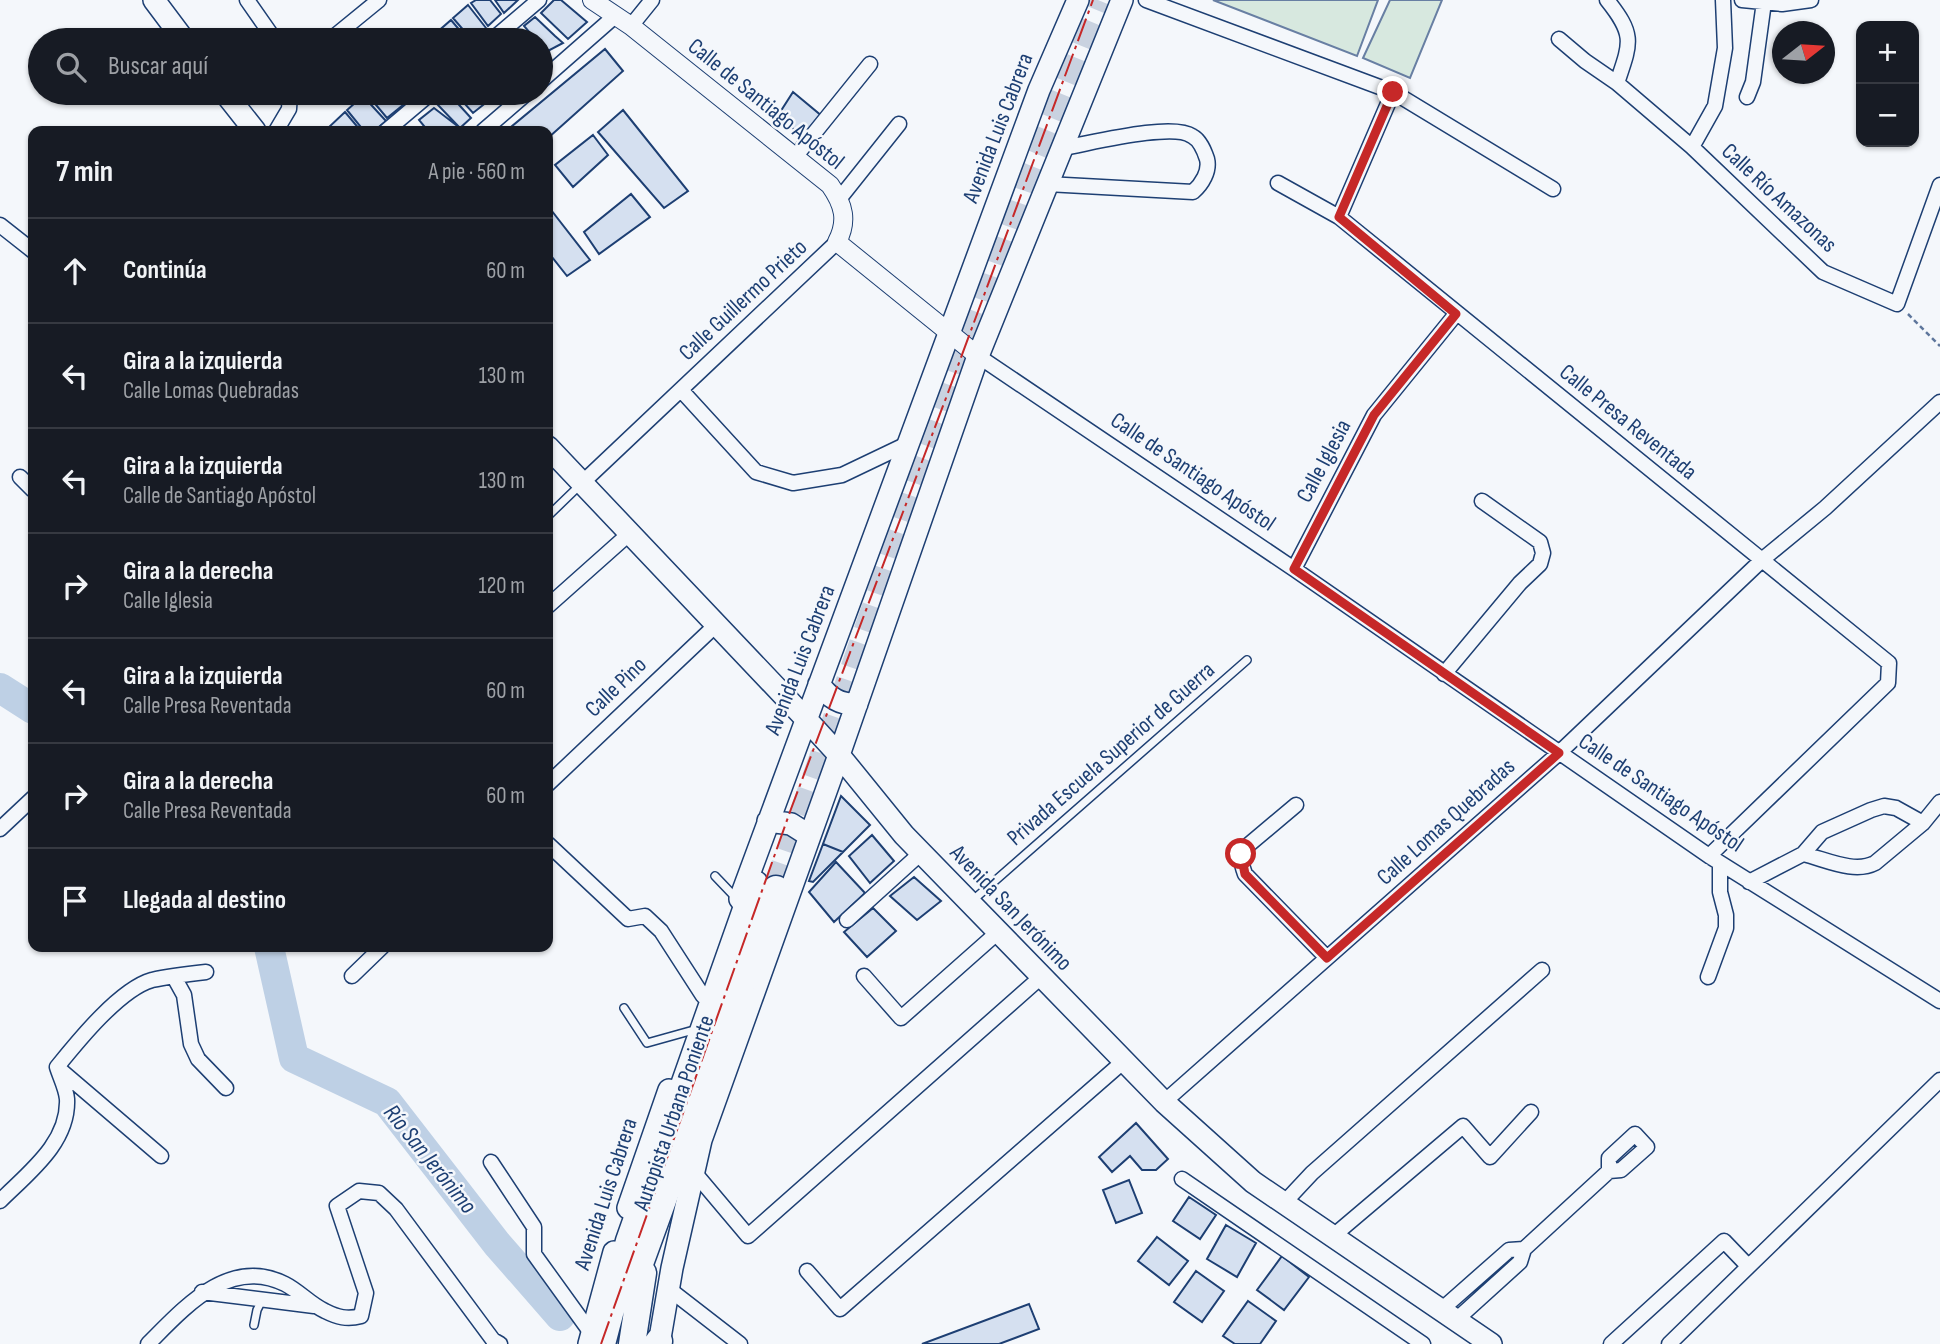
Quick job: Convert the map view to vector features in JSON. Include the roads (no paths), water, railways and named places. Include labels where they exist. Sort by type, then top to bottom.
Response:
[{"type":"highway","name":"Autopista Urbana Poniente","points":[[601,1341],[628,1298],[649,1243],[757,891]]},
{"type":"highway","name":"Autopista Urbana Poniente","points":[[601,1341],[629,1241],[757,891]]},
{"type":"highway","points":[[632,1344],[649,1243]]},
{"type":"highway","points":[[638,1296],[654,1343]]},
{"type":"main road","points":[[155,0],[175,28]]},
{"type":"main road","name":"Avenida Luis Cabrera","points":[[601,1341],[603,1286],[642,1161],[704,996],[757,891],[768,821],[1039,90],[1078,0]]},
{"type":"main road","points":[[654,1343],[669,1289],[701,1140],[978,356],[1122,0]]},
{"type":"main road","points":[[234,105],[251,126]]},
{"type":"main road","name":"Avenida San Jerónimo","points":[[553,452],[806,719],[921,853],[1164,1102],[1253,1182],[1491,1344]]},
{"type":"main road","points":[[819,684],[836,700],[857,704]]},
{"type":"main road","points":[[768,821],[791,824],[810,836]]},
{"type":"street","points":[[247,0],[267,28]]},
{"type":"street","points":[[345,28],[379,0]]},
{"type":"street","points":[[506,28],[539,0]]},
{"type":"street","name":"Calle de Santiago Apóstol","points":[[592,0],[631,26],[831,185],[840,198],[845,214],[844,229],[837,242],[978,356],[1294,569],[1715,860],[1940,1000]]},
{"type":"street","points":[[631,26],[652,0]]},
{"type":"street","points":[[1146,0],[1393,92],[1553,189]]},
{"type":"street","points":[[1606,0],[1627,28],[1626,57],[1617,83]]},
{"type":"street","points":[[1692,147],[1715,106],[1725,48],[1723,0]]},
{"type":"street","points":[[1742,0],[1782,4],[1811,0]]},
{"type":"street","points":[[1747,97],[1753,82],[1764,2]]},
{"type":"street","points":[[553,70],[615,16]]},
{"type":"street","name":"Calle Río Amazonas","points":[[1559,39],[1617,83],[1692,147],[1823,272],[1897,303],[1940,185]]},
{"type":"street","points":[[795,157],[870,64]]},
{"type":"street","points":[[1339,217],[1393,92]]},
{"type":"street","points":[[279,126],[289,105]]},
{"type":"street","points":[[392,126],[417,105]]},
{"type":"street","points":[[489,126],[513,105]]},
{"type":"street","points":[[840,198],[899,124]]},
{"type":"street","points":[[1048,184],[1193,192],[1200,186],[1208,162],[1202,146],[1192,136],[1179,131],[1167,130],[1062,148]]},
{"type":"street","name":"Calle Presa Reventada","points":[[1278,183],[1339,217],[1889,663],[1888,683],[1715,860]]},
{"type":"street","points":[[0,225],[28,247]]},
{"type":"street","name":"Calle Guillermo Prieto","points":[[582,483],[837,242]]},
{"type":"street","name":"Calle Iglesia","points":[[1294,569],[1374,415],[1456,314]]},
{"type":"street","name":"Calle Guillermo Prieto","points":[[681,390],[756,472],[793,483],[842,475],[909,443]]},
{"type":"street","name":"Calle Lomas Quebradas","points":[[1164,1102],[1559,753],[1763,559],[1825,509],[1940,402]]},
{"type":"street","points":[[20,477],[28,485]]},
{"type":"street","points":[[1444,674],[1520,583],[1540,564],[1543,552],[1540,542],[1482,501]]},
{"type":"street","points":[[553,602],[630,533]]},
{"type":"street","name":"Calle Pino","points":[[553,779],[717,624]]},
{"type":"street","points":[[0,829],[28,803]]},
{"type":"street","points":[[1296,805],[1246,847],[1241,854],[1241,864],[1245,874],[1327,958]]},
{"type":"street","points":[[1749,882],[1803,854],[1822,832],[1884,806],[1934,813]]},
{"type":"street","points":[[1803,854],[1856,868],[1866,868],[1934,813]]},
{"type":"street","points":[[553,849],[628,919],[645,916],[661,931],[704,996]]},
{"type":"street","points":[[848,920],[921,853]]},
{"type":"street","points":[[1708,977],[1726,928],[1715,860]]},
{"type":"street","points":[[863,976],[901,1018],[997,933]]},
{"type":"street","points":[[352,976],[377,952]]},
{"type":"street","points":[[1283,1204],[1312,1173],[1542,970]]},
{"type":"street","points":[[57,1067],[83,1034],[126,994],[150,981],[206,972]]},
{"type":"street","points":[[174,977],[184,995],[191,1044],[198,1059],[226,1088]]},
{"type":"street","points":[[694,1172],[748,1236],[1041,977]]},
{"type":"street","points":[[807,1271],[840,1309],[1124,1061]]},
{"type":"street","points":[[57,1067],[161,1156]]},
{"type":"street","points":[[3,1193],[52,1150],[66,1116],[67,1097],[57,1067]]},
{"type":"street","points":[[1669,1344],[1940,1080]]},
{"type":"street","points":[[1332,1237],[1463,1126],[1490,1157],[1531,1112]]},
{"type":"street","points":[[491,1162],[534,1227],[534,1254],[601,1341]]},
{"type":"street","points":[[1448,1315],[1520,1262],[1524,1249],[1609,1171]]},
{"type":"street","points":[[1182,1179],[1423,1344]]},
{"type":"street","points":[[148,1344],[202,1292],[234,1279],[257,1275],[285,1284],[315,1306],[334,1315],[350,1319],[361,1316],[366,1293],[337,1206],[359,1191],[379,1193],[396,1209],[493,1340],[500,1344]]},
{"type":"street","points":[[1611,1344],[1724,1241],[1748,1266]]},
{"type":"street","points":[[669,1289],[740,1344]]},
{"type":"street","points":[[202,1292],[315,1306]]},
{"type":"lane","points":[[553,511],[582,483]]},
{"type":"lane","name":"Privada Escuela Superior de Guerra","points":[[969,904],[1247,660]]},
{"type":"lane","points":[[715,876],[757,891]]},
{"type":"lane","points":[[624,1008],[647,1043],[690,1031]]},
{"type":"lane","points":[[254,1325],[262,1300]]},
{"type":"waterway","name":"Río San Jerónimo","points":[[0,688],[28,706]]},
{"type":"waterway","name":"Río San Jerónimo","points":[[270,952],[294,1058],[387,1102],[497,1244],[560,1316]]},
{"type":"tunnel","points":[[776,889],[1029,168],[1098,0]]}]
